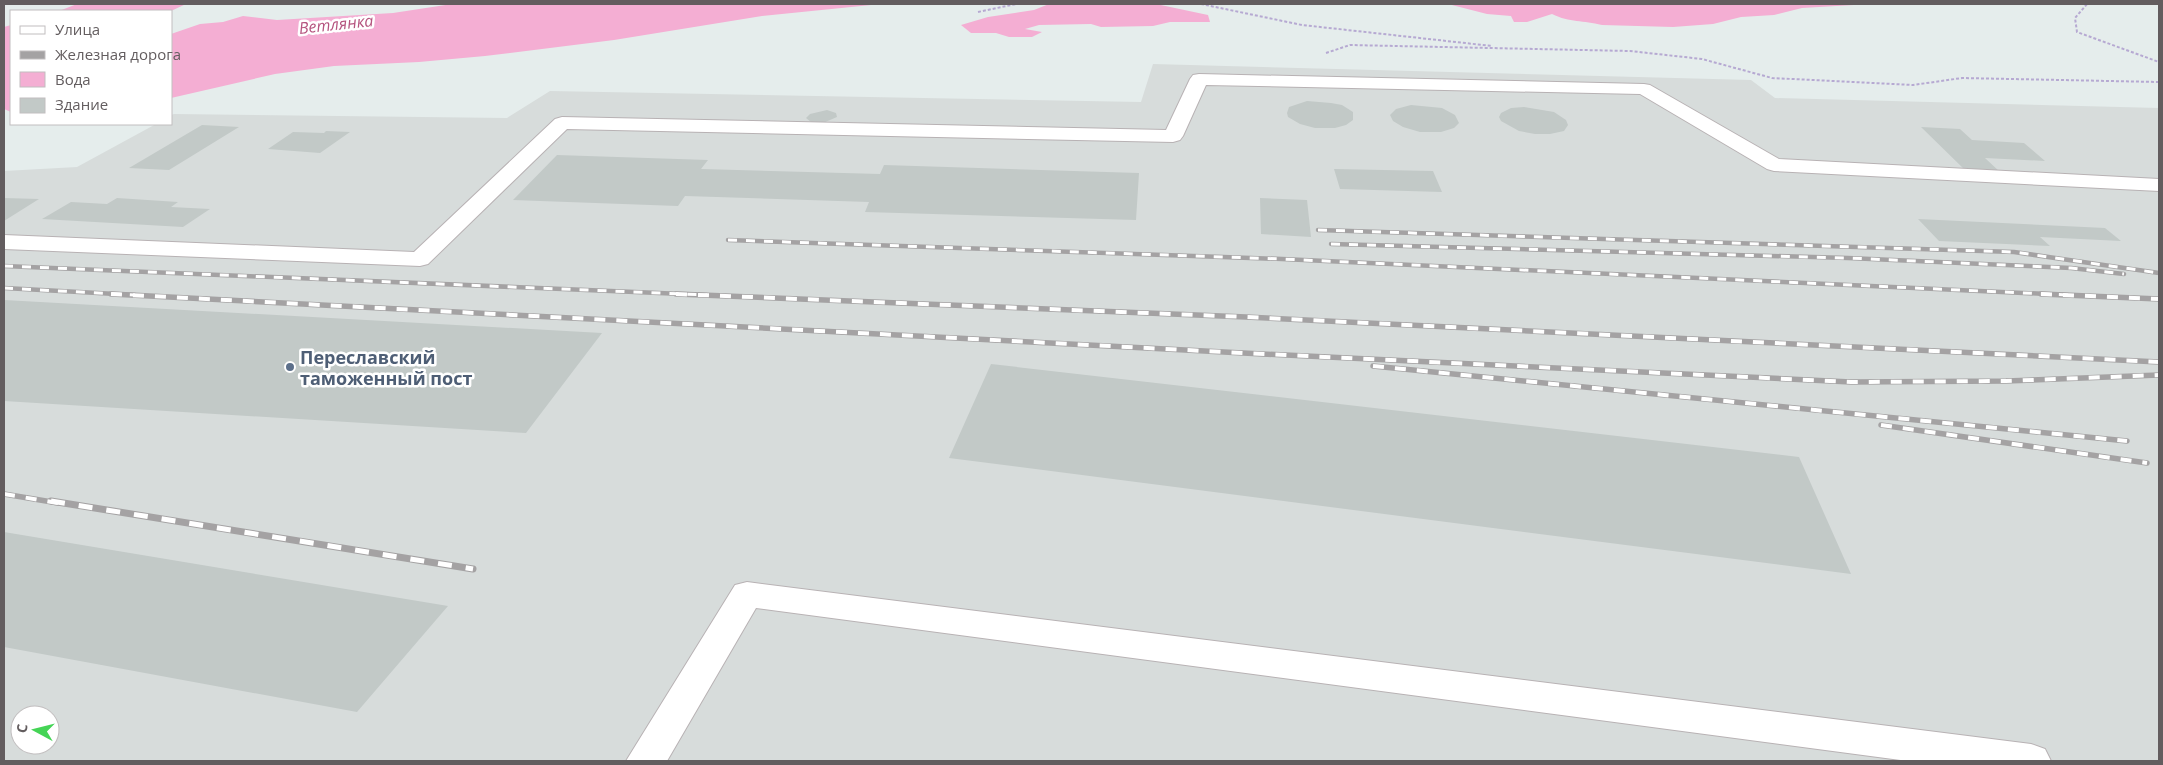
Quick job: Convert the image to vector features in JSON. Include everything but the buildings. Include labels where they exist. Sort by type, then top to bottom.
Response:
[{"type":"street","points":[[4,242],[420,259],[562,123],[1173,136],[1198,79],[1644,89],[1774,165],[2159,185]]},
{"type":"street","points":[[646,761],[747,594],[2031,761]]},
{"type":"path","points":[[978,12],[1016,4]]},
{"type":"path","points":[[1201,4],[1302,25],[1457,40],[1508,48]]},
{"type":"path","points":[[2087,4],[2076,18],[2077,32],[2159,62]]},
{"type":"path","points":[[1326,53],[1350,45],[1630,51],[1702,59],[1772,78],[1913,85],[1962,78],[2159,82]]},
{"type":"shaded area","points":[[1153,64],[1751,80],[1775,98],[2159,108],[2159,761],[4,761],[4,171],[77,167],[154,125],[172,125],[172,115],[174,114],[507,118],[550,91],[1141,102]]},
{"type":"water","points":[[77,4],[186,4],[172,11],[62,10]]},
{"type":"water","name":"Ветлянка","points":[[452,4],[881,4],[762,16],[614,40],[485,56],[419,62],[334,66],[275,74],[172,98],[172,34],[200,24],[223,22],[243,16],[277,20],[393,13]]},
{"type":"water","points":[[1049,4],[1156,4],[1208,15],[1210,22],[1170,22],[1153,26],[1101,27],[1091,24],[1039,25],[1025,29],[1042,32],[1032,37],[1009,37],[996,33],[971,33],[961,25],[988,17],[1034,10]]},
{"type":"water","points":[[1448,4],[1871,4],[1802,8],[1774,15],[1741,17],[1713,24],[1673,27],[1602,25],[1565,19],[1552,14],[1527,22],[1514,22],[1511,16],[1487,14]]},
{"type":"water","points":[[10,25],[10,112],[4,109],[4,27]]},
{"type":"railway","points":[[1318,230],[2014,252],[2159,273]]},
{"type":"railway","points":[[728,240],[1282,259],[2068,295]]},
{"type":"railway","points":[[1331,244],[1848,258],[2071,268],[2124,274]]},
{"type":"railway","points":[[4,266],[707,295]]},
{"type":"railway","points":[[4,288],[135,295]]},
{"type":"railway","points":[[111,294],[1243,353],[1851,382],[2006,381],[2159,375]]},
{"type":"railway","points":[[676,294],[1246,317],[2159,362]]},
{"type":"railway","points":[[2041,294],[2159,299]]},
{"type":"railway","points":[[1373,366],[2127,441]]},
{"type":"railway","points":[[1881,425],[2147,463]]},
{"type":"railway","points":[[4,494],[58,503]]},
{"type":"railway","points":[[51,501],[473,569]]},
{"type":"place","name":"Переславский таможенный пост","points":[[290,367]]}]
